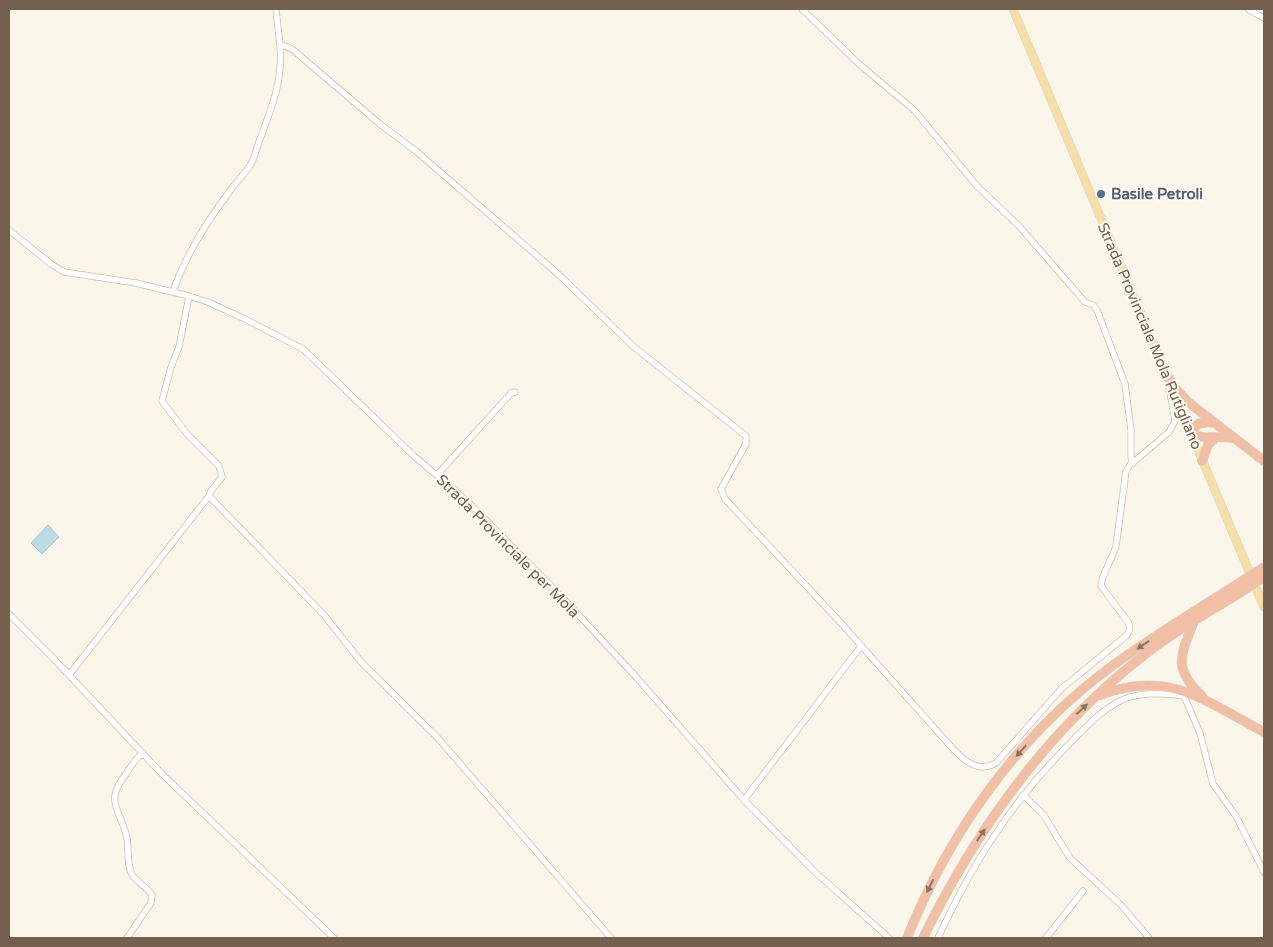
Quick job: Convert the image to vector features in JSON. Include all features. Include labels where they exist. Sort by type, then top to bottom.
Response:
[{"type":"highway","points":[[1168,377],[1188,402],[1264,462]]},
{"type":"highway","points":[[1216,424],[1207,422],[1198,424],[1190,433],[1196,437],[1234,438]]},
{"type":"highway","points":[[1202,461],[1208,445],[1216,437]]},
{"type":"highway","points":[[923,938],[945,892],[1001,804],[1041,752],[1095,697],[1144,655],[1194,621],[1264,567]]},
{"type":"highway","points":[[907,938],[940,865],[968,818],[1038,732],[1059,710],[1107,670],[1141,646],[1231,593],[1264,577]]},
{"type":"highway","points":[[1194,621],[1183,650],[1182,668],[1188,682],[1206,699]]},
{"type":"highway","points":[[1095,697],[1114,690],[1141,684],[1170,687],[1206,699],[1262,729]]},
{"type":"main road","name":"Strada Provinciale Mola Rutigliano","points":[[1013,9],[1264,607]]},
{"type":"street","points":[[173,291],[193,247],[230,190],[244,175],[252,161],[278,88],[281,71],[276,9]]},
{"type":"street","points":[[802,9],[860,65],[914,110],[977,186],[1019,226],[1085,302],[1093,305],[1098,310],[1125,384],[1133,462]]},
{"type":"street","points":[[1248,9],[1264,18]]},
{"type":"street","points":[[280,46],[292,49],[381,125],[417,152],[585,298],[634,347],[746,436],[746,444],[721,489],[722,494],[958,754],[977,766],[984,768],[996,763],[1061,689],[1129,632],[1128,622],[1101,586],[1101,581],[1116,546],[1126,471],[1133,462],[1170,432],[1175,421],[1168,377]]},
{"type":"street","name":"Strada Provinciale per Mola","points":[[9,230],[51,264],[64,272],[173,291],[208,302],[303,349],[414,456],[467,501],[561,596],[642,683],[744,800],[816,872],[889,938]]},
{"type":"street","points":[[69,675],[222,477],[219,466],[187,434],[162,401],[171,367],[179,347],[189,296]]},
{"type":"street","points":[[437,474],[511,393],[515,392]]},
{"type":"street","points":[[209,496],[324,615],[362,663],[441,741],[611,938]]},
{"type":"street","points":[[9,614],[163,775],[334,938]]},
{"type":"street","points":[[744,800],[861,646]]},
{"type":"street","points":[[938,938],[982,854],[1023,795],[1056,758],[1106,709],[1125,699],[1146,694],[1166,693],[1184,696],[1200,733],[1212,784],[1236,816],[1264,872]]},
{"type":"street","points":[[127,938],[151,903],[152,895],[133,875],[129,861],[127,838],[124,826],[117,812],[114,794],[119,782],[136,758],[142,753]]},
{"type":"street","points":[[1023,795],[1043,814],[1070,858],[1121,905],[1149,938]]},
{"type":"street","points":[[1046,938],[1084,891]]},
{"type":"water","points":[[48,525],[59,537],[42,554],[31,543]]},
{"type":"place","name":"Basile Petroli","points":[[1101,194]]}]
